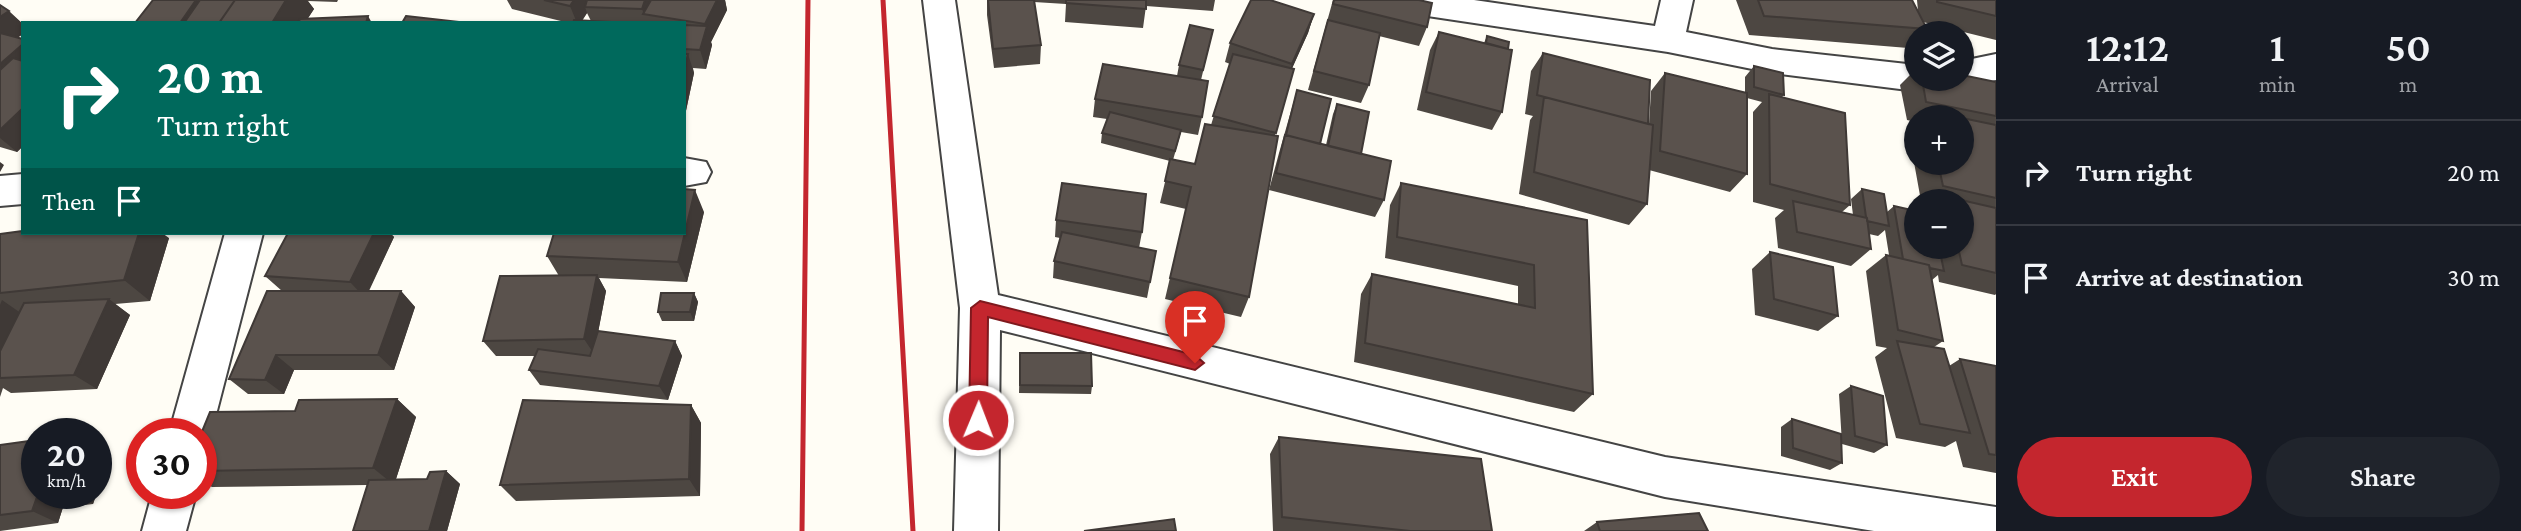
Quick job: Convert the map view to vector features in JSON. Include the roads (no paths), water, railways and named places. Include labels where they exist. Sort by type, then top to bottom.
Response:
[{"type":"street","points":[[939,0],[980,308],[976,531]]},
{"type":"street","points":[[1394,0],[1668,40],[1772,61],[1904,77]]},
{"type":"street","points":[[1668,40],[1677,0]]},
{"type":"street","points":[[1974,72],[1996,67]]},
{"type":"street","points":[[0,191],[21,189]]},
{"type":"street","points":[[194,418],[243,235]]},
{"type":"street","points":[[980,308],[1665,477],[1996,529]]},
{"type":"street","points":[[164,531],[170,509]]},
{"type":"railway","points":[[802,531],[808,0]]},
{"type":"railway","points":[[883,0],[913,531]]}]
